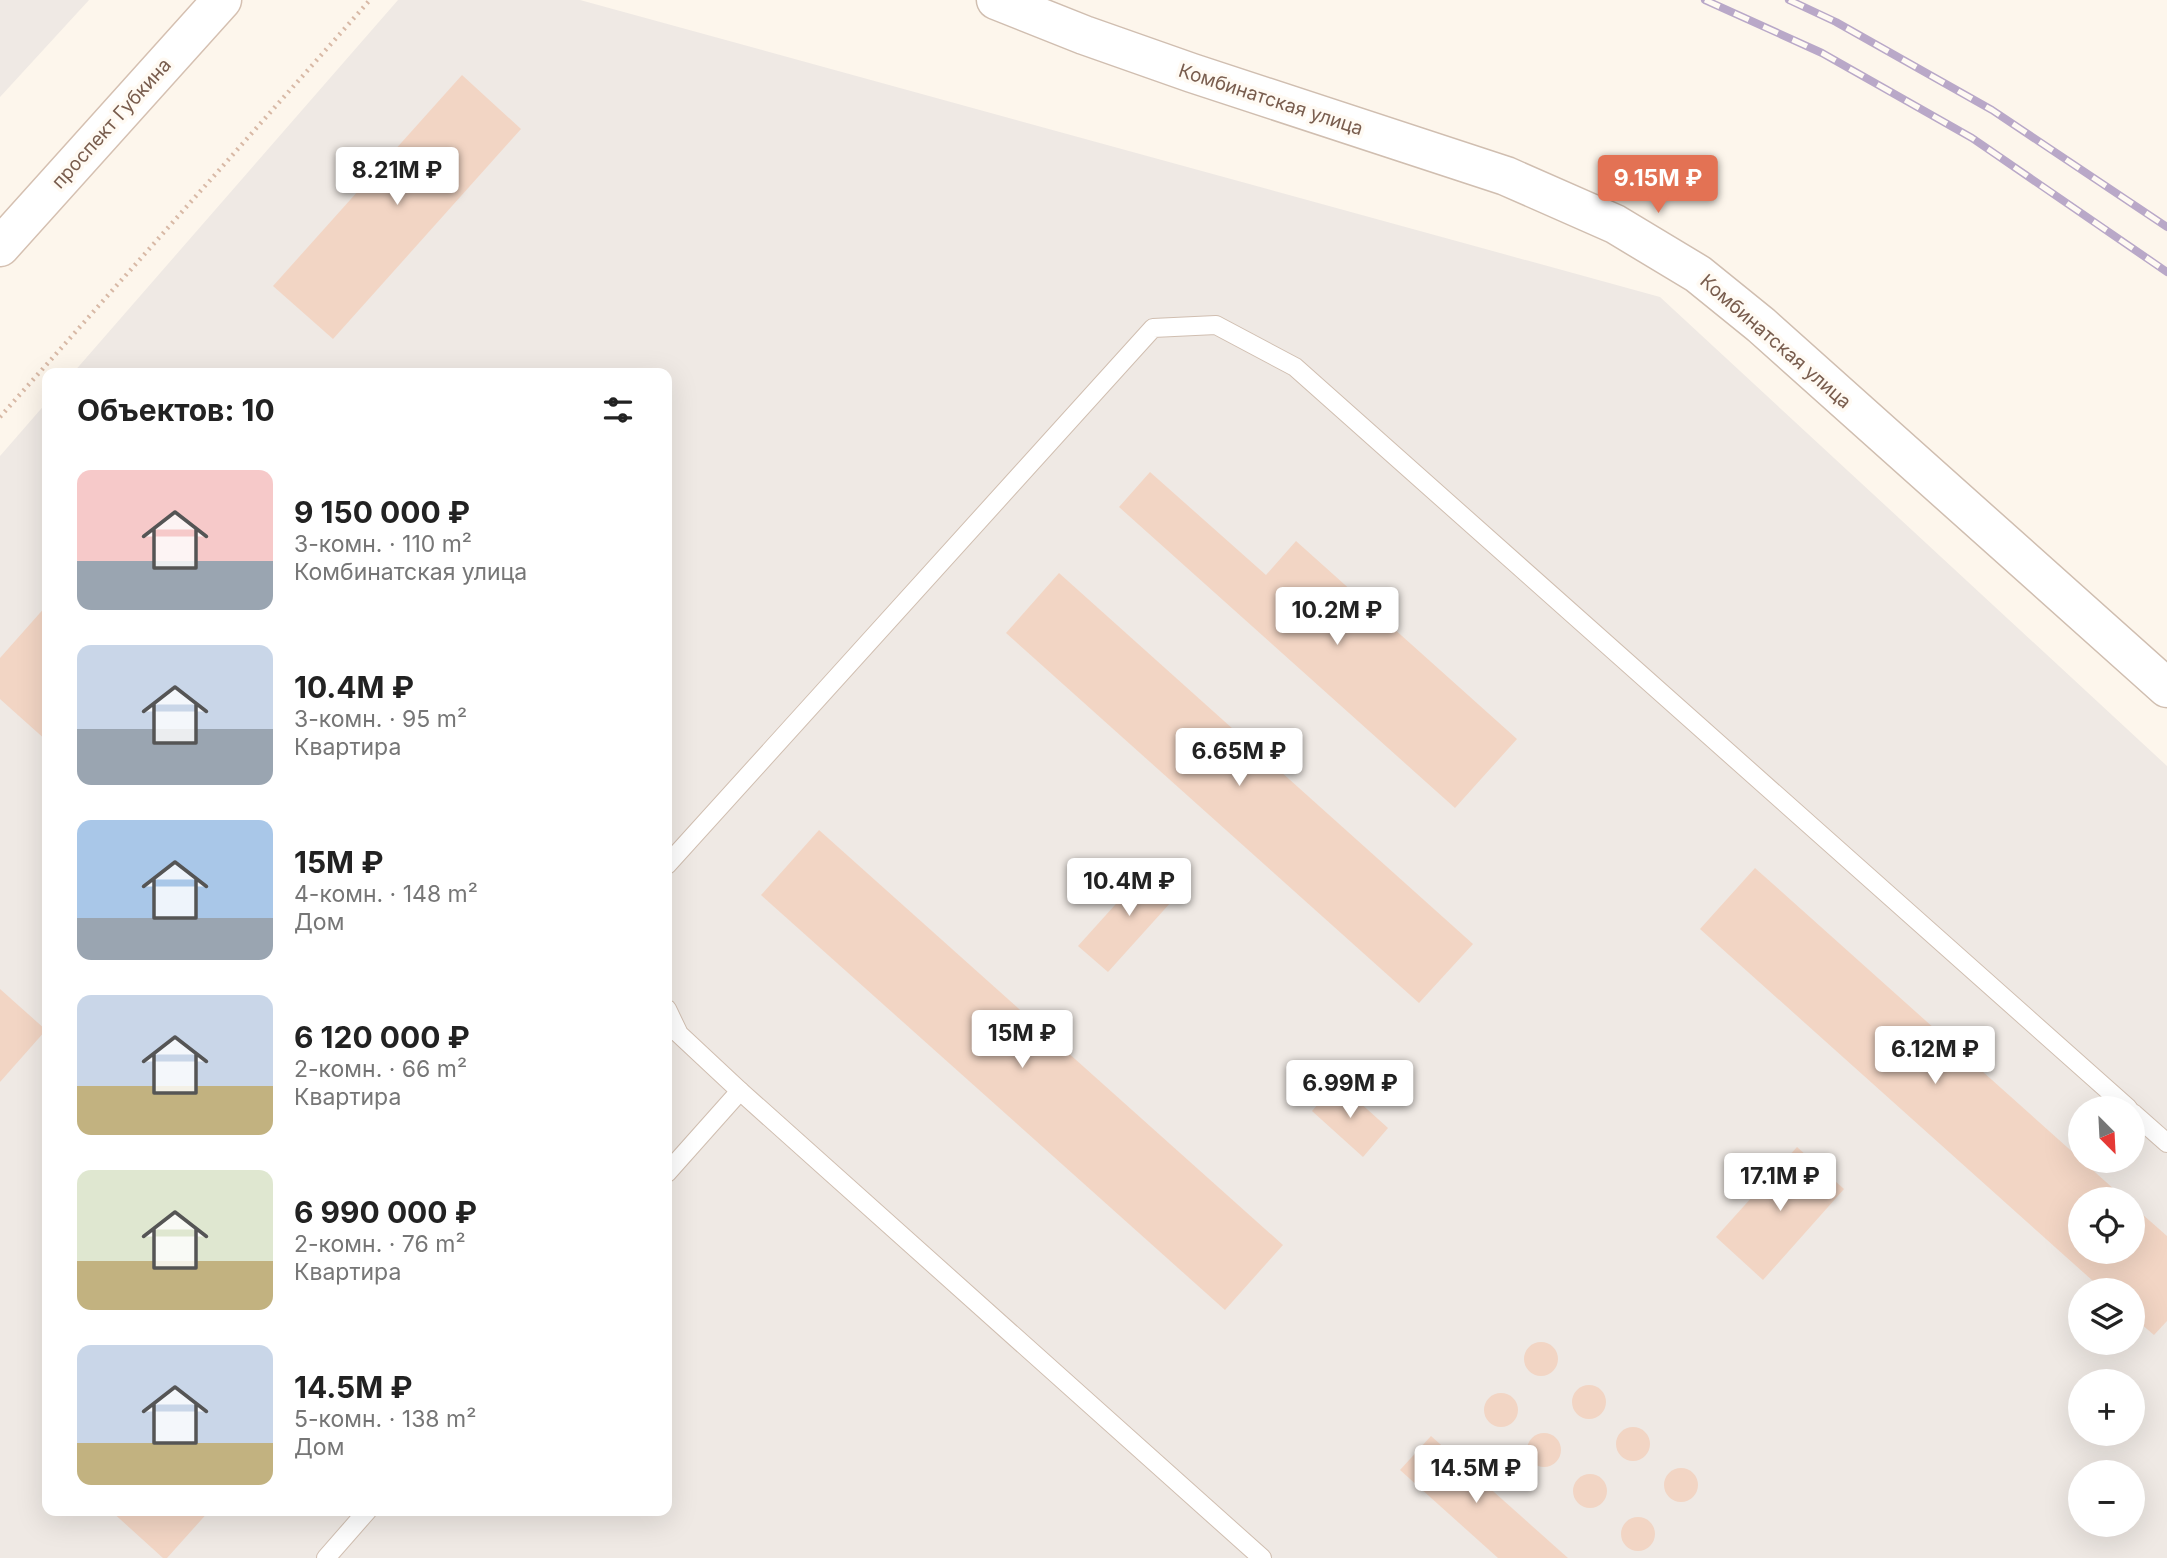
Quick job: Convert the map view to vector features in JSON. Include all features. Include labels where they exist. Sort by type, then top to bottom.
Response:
[{"type":"street","name":"проспект Губкина","points":[[0,247],[222,0]]},
{"type":"street","name":"Комбинатская улица","points":[[996,0],[1084,36],[1506,176],[1615,223],[1698,274],[1760,325],[2167,688]]},
{"type":"lane","points":[[672,859],[1153,328],[1216,325],[1295,367],[2115,1096]]},
{"type":"lane","points":[[672,1019],[679,1034],[740,1091],[1262,1558]]},
{"type":"lane","points":[[672,1167],[740,1091]]},
{"type":"lane","points":[[2146,1124],[2167,1143]]},
{"type":"lane","points":[[326,1558],[363,1516]]},
{"type":"path","points":[[43,368],[370,0]]},
{"type":"path","points":[[0,417],[42,370]]},
{"type":"shaded area","points":[[0,0],[89,0],[0,97]]},
{"type":"shaded area","points":[[398,0],[580,0],[1660,297],[2167,766],[2167,1558],[0,1558],[0,456],[42,408],[42,1516],[672,1516],[672,368],[77,368]]},
{"type":"building","points":[[462,75],[521,129],[333,339],[273,286]]},
{"type":"building","points":[[1150,472],[1266,575],[1296,541],[1517,739],[1455,808],[1119,507]]},
{"type":"building","points":[[1059,573],[1473,944],[1419,1003],[1006,633]]},
{"type":"building","points":[[42,611],[42,737],[0,699],[0,658]]},
{"type":"building","points":[[819,830],[1283,1245],[1225,1310],[761,895]]},
{"type":"building","points":[[1151,865],[1181,891],[1108,972],[1078,946]]},
{"type":"building","points":[[1755,868],[2068,1148],[2068,1173],[2096,1173],[2112,1187],[2068,1187],[2068,1259],[1700,929]]},
{"type":"building","points":[[0,989],[42,1026],[42,1035],[0,1082]]},
{"type":"building","points":[[1337,1082],[1388,1128],[1363,1157],[1312,1111]]},
{"type":"building","points":[[1797,1147],[1844,1189],[1763,1280],[1716,1237]]},
{"type":"building","points":[[2145,1217],[2167,1236],[2167,1321],[2154,1335],[2145,1327],[2145,1278],[2090,1278],[2074,1264],[2145,1264]]},
{"type":"building","points":[[1541,1342],[1553,1347],[1558,1359],[1553,1371],[1541,1376],[1529,1371],[1524,1359],[1529,1347]]},
{"type":"building","points":[[1589,1385],[1601,1390],[1606,1402],[1601,1414],[1589,1419],[1577,1414],[1572,1402],[1577,1390]]},
{"type":"building","points":[[1501,1393],[1513,1398],[1518,1410],[1513,1422],[1501,1427],[1489,1422],[1484,1410],[1489,1398]]},
{"type":"building","points":[[1633,1427],[1645,1432],[1650,1444],[1645,1456],[1633,1461],[1621,1456],[1616,1444],[1621,1432]]},
{"type":"building","points":[[1544,1433],[1556,1438],[1561,1450],[1556,1462],[1544,1467],[1532,1462],[1527,1450],[1532,1438]]},
{"type":"building","points":[[1431,1436],[1568,1558],[1498,1558],[1400,1470]]},
{"type":"building","points":[[1681,1468],[1693,1473],[1698,1485],[1693,1497],[1681,1502],[1669,1497],[1664,1485],[1669,1473]]},
{"type":"building","points":[[1590,1474],[1602,1479],[1607,1491],[1602,1503],[1590,1508],[1578,1503],[1573,1491],[1578,1479]]},
{"type":"building","points":[[117,1516],[205,1516],[167,1558],[163,1558]]},
{"type":"building","points":[[1638,1517],[1650,1522],[1655,1534],[1650,1546],[1638,1551],[1626,1546],[1621,1534],[1626,1522]]},
{"type":"railway","points":[[1705,0],[1822,53],[1972,138],[2167,272]]},
{"type":"railway","points":[[1789,0],[1836,22],[1992,110],[2167,227]]}]
